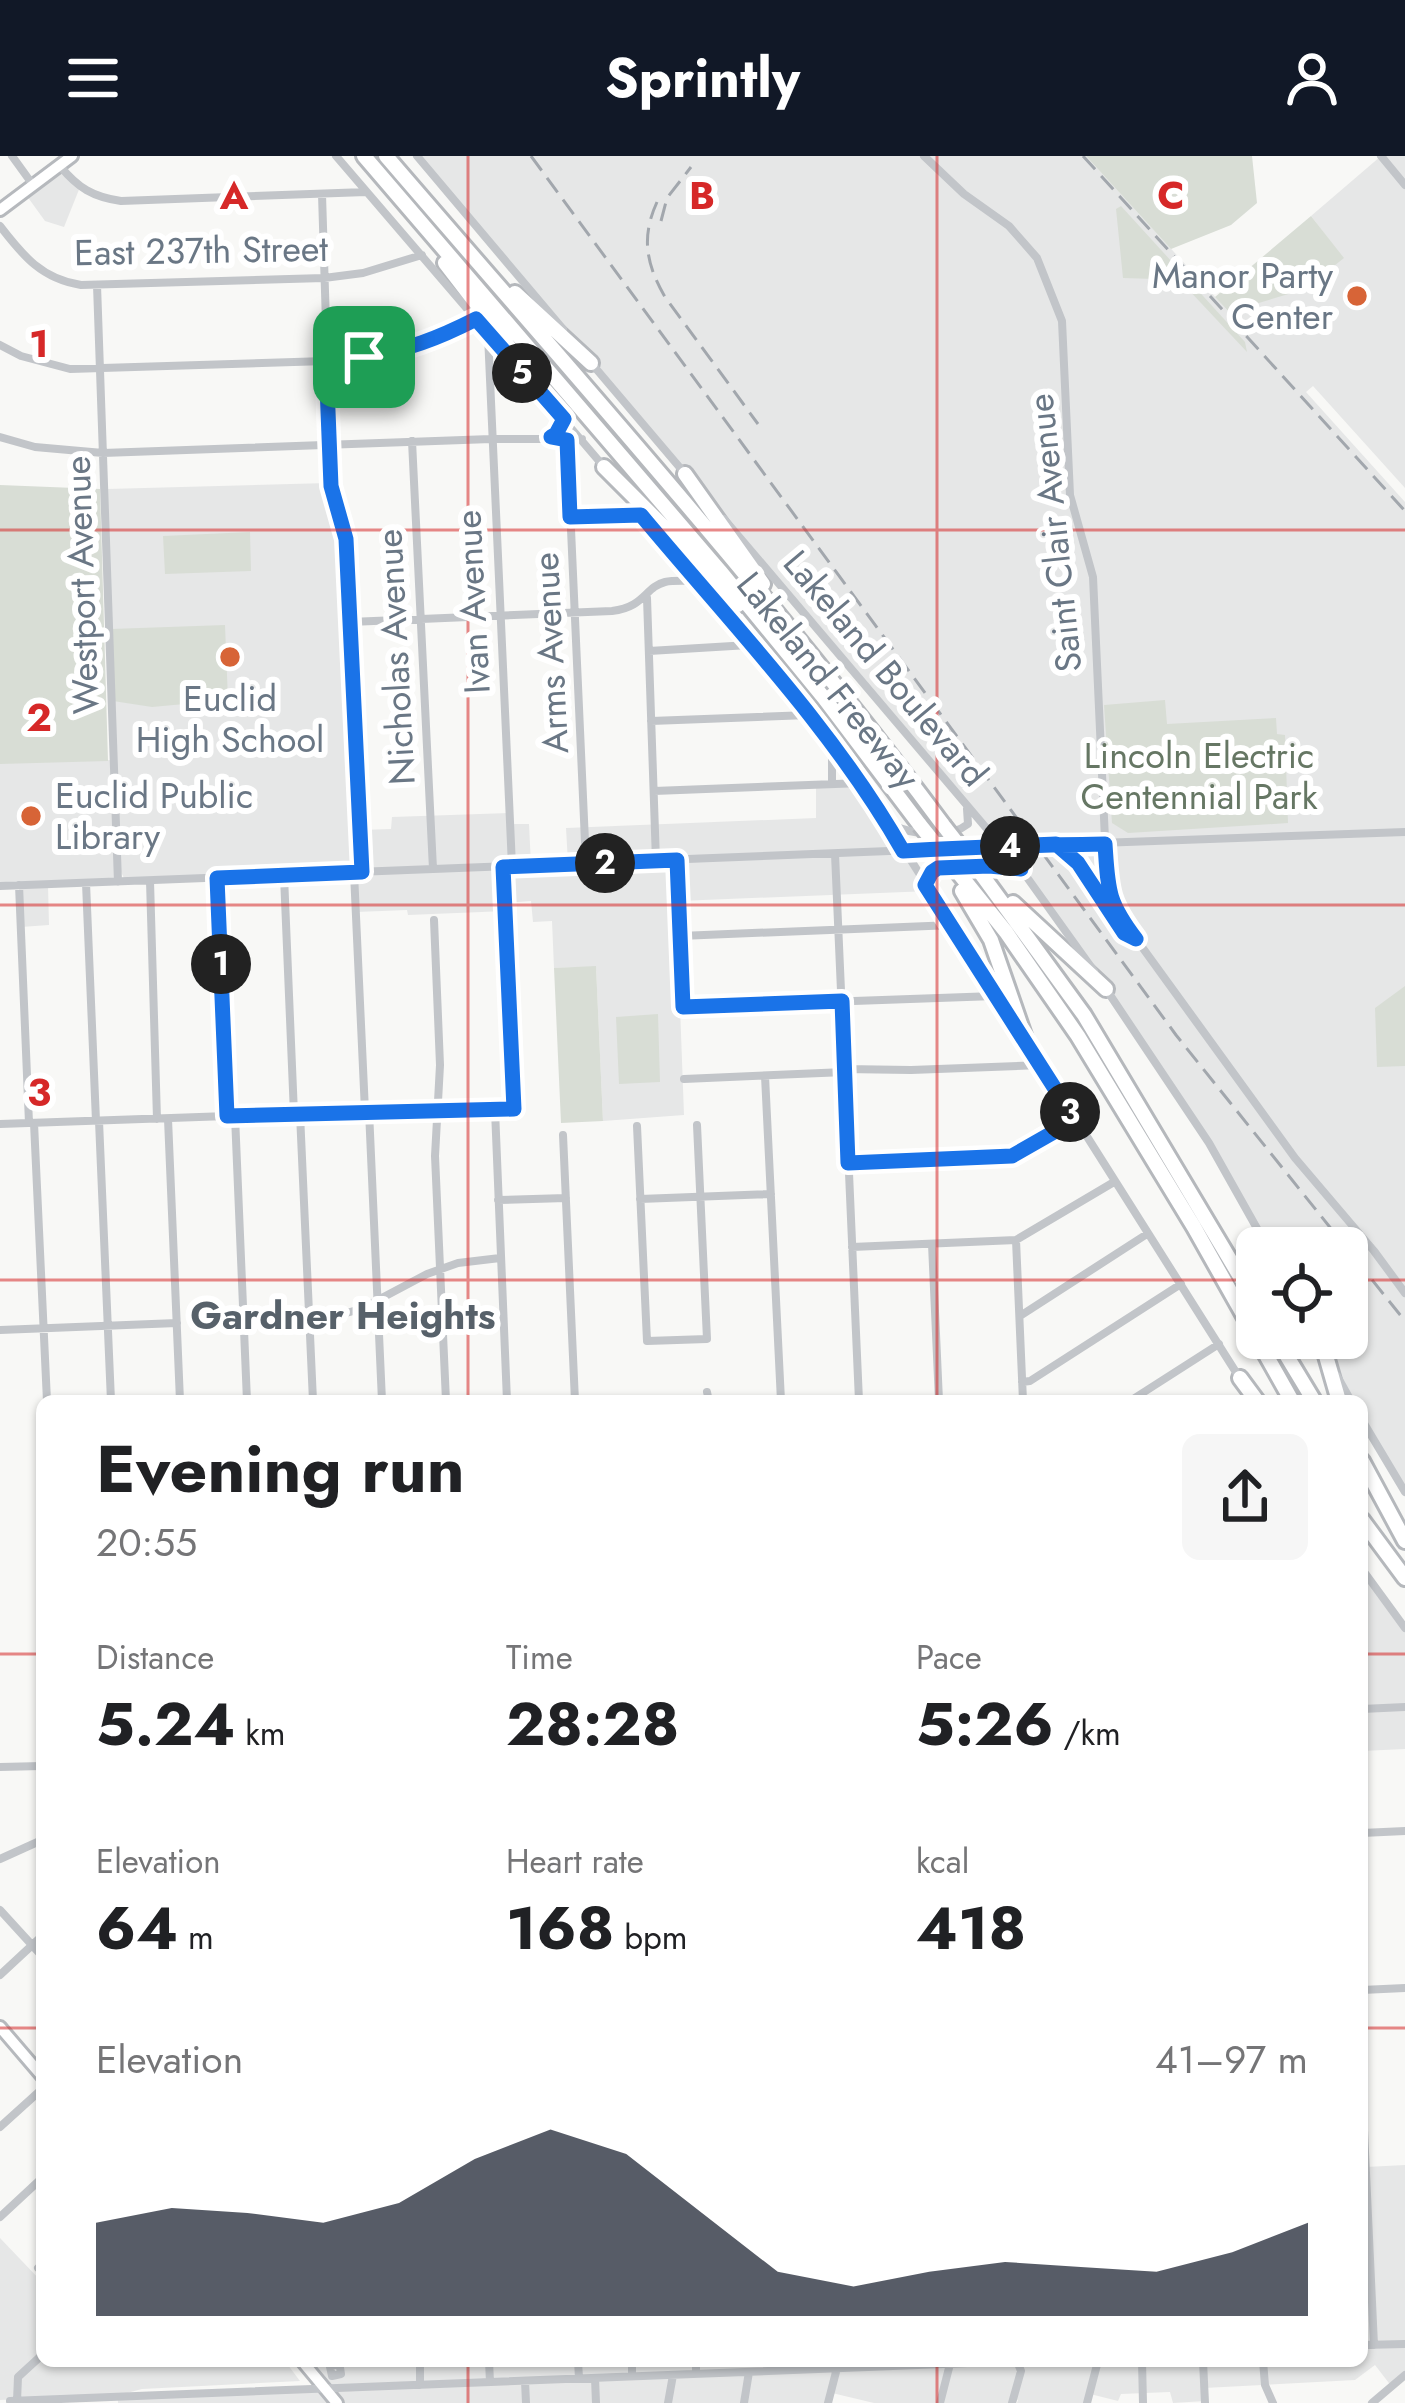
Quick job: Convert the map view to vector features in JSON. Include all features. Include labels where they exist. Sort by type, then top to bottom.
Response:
[{"type":"highway","name":"Lakeland Freeway","points":[[364,156],[654,492],[790,658],[953,871]]},
{"type":"highway","name":"Lakeland Freeway","points":[[386,156],[810,652],[979,871],[1084,1015],[1236,1270]]},
{"type":"highway","points":[[396,196],[540,392]]},
{"type":"highway","points":[[439,219],[591,363]]},
{"type":"highway","points":[[604,466],[790,658]]},
{"type":"highway","points":[[685,474],[810,652]]},
{"type":"highway","points":[[953,871],[991,940],[1026,1041]]},
{"type":"highway","points":[[953,871],[1006,932],[1078,1036],[1289,1395]]},
{"type":"highway","points":[[979,871],[1106,988]]},
{"type":"highway","points":[[1289,1359],[1310,1395]]},
{"type":"highway","points":[[1327,1359],[1337,1395]]},
{"type":"highway","points":[[1240,1378],[1252,1395]]},
{"type":"highway","points":[[1368,1474],[1405,1542]]},
{"type":"highway","points":[[1368,1486],[1405,1542]]},
{"type":"highway","points":[[1368,1528],[1405,1578]]},
{"type":"main road","points":[[0,210],[73,156]]},
{"type":"main road","points":[[0,2027],[36,2069]]},
{"type":"main road","points":[[307,2367],[337,2403]]},
{"type":"street","points":[[12,156],[33,185]]},
{"type":"street","points":[[336,156],[582,439],[862,783],[1240,1378]]},
{"type":"street","name":"Lakeland Boulevard","points":[[417,156],[1021,869],[1209,1143],[1256,1227]]},
{"type":"street","name":"Saint Clair Avenue","points":[[924,156],[964,194],[1009,226],[1036,258],[1062,321],[1070,495],[1093,577],[1109,897],[1295,1158],[1405,1293]]},
{"type":"street","points":[[1381,156],[1405,184]]},
{"type":"street","points":[[60,166],[80,188],[122,201],[366,192]]},
{"type":"street","points":[[322,194],[331,486],[346,539],[382,1395]]},
{"type":"street","name":"East 237th Street","points":[[0,226],[41,272],[62,282],[97,285],[324,278],[363,273],[422,255]]},
{"type":"street","name":"Westport Avenue","points":[[97,285],[118,882]]},
{"type":"street","points":[[0,345],[58,366],[100,369],[326,361],[396,352],[476,319]]},
{"type":"street","name":"Ivan Avenue","points":[[488,334],[514,1109],[494,1110]]},
{"type":"street","points":[[551,437],[564,419]]},
{"type":"street","points":[[0,437],[35,447],[104,452],[582,439]]},
{"type":"street","name":"Arms Avenue","points":[[567,440],[586,864]]},
{"type":"street","name":"Nicholas Avenue","points":[[412,441],[433,869]]},
{"type":"street","points":[[621,516],[630,500]]},
{"type":"street","points":[[570,517],[641,515]]},
{"type":"street","points":[[679,582],[683,566]]},
{"type":"street","points":[[350,622],[627,609],[666,582],[697,581]]},
{"type":"street","points":[[647,596],[656,861]]},
{"type":"street","points":[[649,651],[750,645]]},
{"type":"street","points":[[790,716],[796,700]]},
{"type":"street","points":[[651,722],[809,715]]},
{"type":"street","points":[[832,758],[832,784]]},
{"type":"street","points":[[654,791],[862,783]]},
{"type":"street","points":[[888,824],[914,833],[963,830],[969,821],[966,805]]},
{"type":"street","points":[[0,886],[1405,832]]},
{"type":"street","points":[[1056,844],[1078,863],[1124,933],[1136,939]]},
{"type":"street","points":[[835,854],[859,1395]]},
{"type":"street","points":[[677,860],[683,1007],[995,996]]},
{"type":"street","points":[[925,885],[938,868],[1021,869]]},
{"type":"street","points":[[284,875],[314,1395]]},
{"type":"street","points":[[217,878],[248,1395]]},
{"type":"street","points":[[150,881],[180,1395]]},
{"type":"street","points":[[86,883],[111,1395]]},
{"type":"street","points":[[19,885],[47,1395]]},
{"type":"street","points":[[434,920],[440,1065],[435,1156],[446,1395]]},
{"type":"street","points":[[680,936],[952,925]]},
{"type":"street","points":[[684,1079],[1041,1065]]},
{"type":"street","points":[[765,1076],[781,1395]]},
{"type":"street","points":[[0,1124],[494,1110],[507,1395]]},
{"type":"street","points":[[848,1163],[1012,1156],[1075,1120]]},
{"type":"street","points":[[637,1126],[647,1341],[707,1339],[697,1125]]},
{"type":"street","points":[[563,1136],[575,1395]]},
{"type":"street","points":[[852,1247],[1016,1240],[1114,1182]]},
{"type":"street","points":[[640,1199],[771,1193]]},
{"type":"street","points":[[498,1200],[566,1198]]},
{"type":"street","points":[[1019,1317],[1148,1234]]},
{"type":"street","points":[[1016,1240],[1023,1395]]},
{"type":"street","points":[[932,1244],[939,1395]]},
{"type":"street","points":[[244,1321],[351,1312],[427,1274],[458,1263],[500,1258]]},
{"type":"street","points":[[1022,1382],[1181,1284]]},
{"type":"street","points":[[0,1330],[177,1323]]},
{"type":"street","points":[[1139,1395],[1219,1344]]},
{"type":"street","points":[[1328,1359],[1348,1395]]},
{"type":"street","points":[[1368,1430],[1405,1492]]},
{"type":"street","points":[[1368,1577],[1405,1628]]},
{"type":"street","points":[[1368,1709],[1405,1708]]},
{"type":"street","points":[[0,1768],[36,1766]]},
{"type":"street","points":[[1368,1833],[1405,1831]]},
{"type":"street","points":[[0,1859],[36,1843]]},
{"type":"street","points":[[0,1910],[36,1949]]},
{"type":"street","points":[[0,1975],[36,1941]]},
{"type":"street","points":[[1368,1990],[1405,1988]]},
{"type":"street","points":[[0,2127],[36,2094]]},
{"type":"street","points":[[0,2217],[36,2184]]},
{"type":"street","points":[[1368,2246],[1374,2345]]},
{"type":"street","points":[[1368,2345],[1405,2344]]},
{"type":"street","points":[[36,2360],[18,2377],[14,2401],[790,2367]]},
{"type":"street","points":[[420,2367],[420,2385]]},
{"type":"street","points":[[489,2367],[490,2382]]},
{"type":"street","points":[[578,2367],[579,2378]]},
{"type":"street","points":[[632,2367],[632,2376]]},
{"type":"street","points":[[696,2367],[696,2374]]},
{"type":"street","points":[[818,2367],[852,2367]]},
{"type":"street","points":[[940,2403],[953,2367]]},
{"type":"street","points":[[1012,2403],[1020,2367]]},
{"type":"street","points":[[1087,2403],[1096,2367]]},
{"type":"street","points":[[1142,2367],[1143,2403]]},
{"type":"street","points":[[1202,2367],[1205,2403]]},
{"type":"street","points":[[1264,2367],[1273,2403]]},
{"type":"street","points":[[828,2403],[837,2368]]},
{"type":"street","points":[[744,2403],[748,2372]]},
{"type":"street","points":[[668,2403],[673,2375]]},
{"type":"street","points":[[1372,2403],[1405,2375]]},
{"type":"street","points":[[595,2378],[596,2403]]},
{"type":"street","points":[[525,2380],[526,2403]]},
{"type":"street","points":[[1387,2391],[1397,2403]]},
{"type":"shaded area","points":[[417,156],[1086,156],[1229,312],[1343,258],[1311,216],[1381,156],[1405,156],[1405,488],[1313,386],[1306,392],[1405,502],[1405,1492],[1368,1430],[1368,1395],[1348,1395],[1328,1359],[1368,1359],[1368,1227],[1256,1227],[1209,1143],[1051,909]]},
{"type":"shaded area","points":[[60,166],[80,187],[64,227],[45,221],[24,192]]},
{"type":"shaded area","name":"Euclid High School","points":[[328,483],[343,539],[357,840],[354,869],[124,878],[107,489]]},
{"type":"shaded area","points":[[113,760],[118,882],[48,885],[49,925],[21,927],[19,886],[0,886],[0,763]]},
{"type":"shaded area","points":[[862,783],[930,891],[679,901],[677,860],[631,862],[631,866],[672,865],[675,870],[684,1115],[603,1121],[596,967],[554,968],[552,921],[533,922],[531,901],[506,903],[506,911],[356,912],[354,873],[361,872],[360,830],[391,829],[392,817],[509,813],[510,824],[529,824],[531,865],[568,863],[566,828],[816,818],[816,784]]},
{"type":"shaded area","points":[[1368,1577],[1405,1628],[1405,1749],[1368,1751]]},
{"type":"shaded area","points":[[1405,2165],[1405,2379],[1392,2387],[1375,2365],[1355,2380],[1204,2388],[1205,2401],[1173,2403],[1170,2392],[1121,2394],[1118,2401],[1090,2394],[1087,2403],[1017,2403],[1014,2399],[1012,2403],[874,2403],[832,2393],[828,2403],[118,2403],[118,2397],[324,2388],[307,2367],[1368,2367],[1368,2167]]},
{"type":"shaded area","points":[[0,2238],[36,2276],[36,2367],[290,2367],[300,2381],[142,2389],[0,2400]]},
{"type":"green space","points":[[1086,156],[1252,156],[1257,203],[1231,225],[1171,249]]},
{"type":"green space","points":[[1121,206],[1245,342],[1247,352],[1185,286],[1155,287],[1155,279],[1123,278],[1116,209]]},
{"type":"green space","points":[[1311,216],[1344,258],[1305,289],[1229,312],[1215,297]]},
{"type":"green space","points":[[0,485],[100,489],[108,761],[0,764]]},
{"type":"green space","points":[[250,532],[251,571],[165,574],[163,536]]},
{"type":"green space","points":[[225,625],[228,700],[152,707],[113,701],[111,629]]},
{"type":"green space","name":"Lincoln Electric Centennial Park","points":[[1165,700],[1167,724],[1276,718],[1277,734],[1285,735],[1288,823],[1128,833],[1112,823],[1104,705]]},
{"type":"green space","points":[[596,966],[603,1121],[561,1123],[554,968]]},
{"type":"green space","points":[[1405,986],[1405,1066],[1377,1067],[1375,1008]]},
{"type":"green space","points":[[658,1014],[660,1082],[619,1084],[616,1017]]},
{"type":"railway","points":[[531,156],[1176,1035],[1405,1321]]},
{"type":"railway","points":[[1083,156],[1405,511]]},
{"type":"railway","points":[[661,221],[667,198],[691,167]]},
{"type":"railway","points":[[657,202],[647,239],[659,285],[758,424]]},
{"type":"place","name":"Manor Party Center","points":[[1357,296]]},
{"type":"place","name":"Euclid High School","points":[[230,657]]},
{"type":"place","name":"Euclid Public Library","points":[[31,816]]},
{"type":"district","name":"Gardner Heights","points":[[343,1315]]},
{"type":"route","points":[[364,357],[326,361],[331,486],[346,539],[362,872],[217,878],[227,1116],[514,1109],[503,867],[677,860],[683,1007],[842,1001],[848,1163],[1012,1156],[1075,1120],[925,885],[938,868],[1021,869],[1002,846],[1056,844],[1078,863],[1124,933],[1136,939],[1109,897],[1105,844],[1056,844],[1043,845],[1002,846],[903,851],[830,741],[641,515],[570,517],[567,440],[551,437],[564,419],[476,319],[430,341],[364,357]]}]
